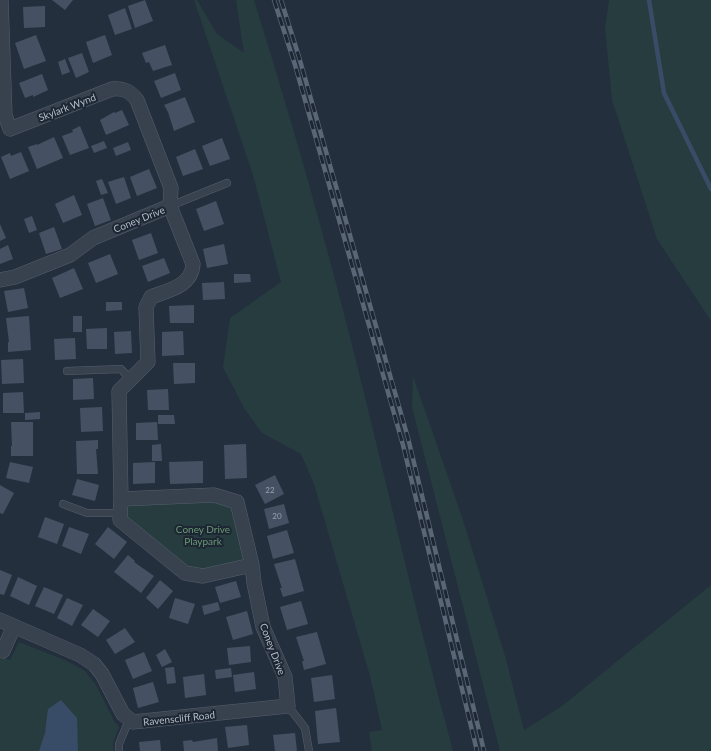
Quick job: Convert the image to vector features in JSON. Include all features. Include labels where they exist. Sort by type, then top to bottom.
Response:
[{"type":"street","name":"Skylark Wynd","points":[[1,0],[5,115],[10,129],[112,89],[121,88],[131,93],[137,100],[171,188],[170,206]]},
{"type":"street","name":"Coney Drive","points":[[0,280],[15,277],[70,255],[93,238],[170,206],[193,264],[192,272],[190,279],[183,284],[151,297],[148,301],[146,307],[148,362],[119,391],[120,506],[214,495],[237,502],[252,565],[263,627],[285,677],[288,706]]},
{"type":"street","points":[[120,506],[120,520],[185,573],[203,576],[252,565]]},
{"type":"street","name":"Ravenscliff Road","points":[[0,620],[80,655],[94,664],[102,674],[122,714],[129,720],[138,723],[288,706]]},
{"type":"street","points":[[2,652],[14,626]]},
{"type":"lane","points":[[170,206],[227,183]]},
{"type":"lane","points":[[67,371],[121,369],[130,379]]},
{"type":"lane","points":[[63,504],[87,513],[120,506]]},
{"type":"lane","points":[[288,706],[305,728],[309,751]]},
{"type":"lane","points":[[119,751],[118,744],[129,720]]},
{"type":"green space","points":[[194,0],[197,0],[217,34],[244,53],[236,0],[254,0],[320,222],[344,312],[427,653],[453,751],[372,751],[369,732],[382,730],[370,676],[314,484],[301,454],[262,433],[244,408],[223,367],[230,318],[281,282],[253,175]]},
{"type":"green space","points":[[609,0],[711,0],[711,321],[657,239],[612,100],[605,28]]},
{"type":"green space","points":[[413,376],[463,520],[506,659],[524,730],[562,706],[711,585],[711,751],[500,751],[412,407]]},
{"type":"green space","name":"Coney Drive Playpark","points":[[121,499],[237,502],[252,565],[193,576],[120,520]]},
{"type":"green space","points":[[19,642],[67,661],[85,671],[96,685],[114,721],[119,727],[113,744],[114,751],[0,751],[0,656],[10,660]]},
{"type":"water","points":[[61,700],[77,718],[78,751],[39,751],[45,733],[48,709]]},
{"type":"building","points":[[52,0],[73,0],[65,10]]},
{"type":"building","points":[[145,0],[153,21],[135,28],[128,6]]},
{"type":"building","points":[[45,6],[45,27],[24,28],[23,7]]},
{"type":"building","points":[[125,8],[132,29],[115,35],[108,15]]},
{"type":"building","points":[[36,35],[46,61],[24,69],[15,43]]},
{"type":"building","points":[[105,35],[112,55],[93,63],[86,42]]},
{"type":"building","points":[[165,45],[172,65],[153,71],[149,62],[146,63],[142,53]]},
{"type":"building","points":[[82,53],[89,72],[76,78],[68,58]]},
{"type":"building","points":[[65,59],[70,72],[62,75],[58,62]]},
{"type":"building","points":[[175,73],[181,90],[161,98],[154,81]]},
{"type":"building","points":[[42,74],[48,90],[33,97],[33,95],[25,98],[19,83]]},
{"type":"building","points":[[185,97],[195,122],[174,131],[168,112],[164,105]]},
{"type":"building","points":[[122,110],[129,125],[106,135],[100,120],[114,112],[115,113]]},
{"type":"building","points":[[80,126],[89,148],[70,155],[62,136],[73,132],[72,130]]},
{"type":"building","points":[[54,137],[63,158],[37,169],[28,147],[37,145]]},
{"type":"building","points":[[222,138],[230,159],[210,166],[202,146]]},
{"type":"building","points":[[104,141],[107,148],[94,153],[91,146]]},
{"type":"building","points":[[128,142],[131,150],[116,156],[113,148]]},
{"type":"building","points":[[195,149],[203,169],[183,176],[176,157]]},
{"type":"building","points":[[21,152],[29,171],[10,179],[1,157],[10,153],[11,156]]},
{"type":"building","points":[[149,169],[157,188],[137,196],[130,177]]},
{"type":"building","points":[[124,177],[131,198],[116,204],[108,182]]},
{"type":"building","points":[[102,179],[108,193],[101,195],[96,181]]},
{"type":"building","points":[[74,195],[82,215],[63,223],[55,204]]},
{"type":"building","points":[[103,198],[111,220],[95,226],[87,204]]},
{"type":"building","points":[[216,201],[224,224],[204,231],[196,209]]},
{"type":"building","points":[[32,216],[37,230],[29,233],[24,219]]},
{"type":"building","points":[[0,224],[6,238],[0,241]]},
{"type":"building","points":[[54,227],[62,249],[46,254],[39,233]]},
{"type":"building","points":[[151,233],[158,253],[139,260],[132,240]]},
{"type":"building","points":[[224,244],[228,264],[207,268],[203,249]]},
{"type":"building","points":[[8,245],[13,259],[0,264],[0,249]]},
{"type":"building","points":[[110,254],[118,274],[96,283],[88,263]]},
{"type":"building","points":[[164,258],[170,273],[148,282],[142,266]]},
{"type":"building","points":[[74,268],[83,289],[60,298],[52,278]]},
{"type":"building","points":[[234,274],[250,274],[251,282],[234,283]]},
{"type":"building","points":[[224,282],[225,299],[203,300],[202,283]]},
{"type":"building","points":[[24,288],[28,308],[8,312],[4,291]]},
{"type":"building","points":[[106,302],[122,302],[122,310],[106,311]]},
{"type":"building","points":[[194,305],[194,323],[170,323],[169,306]]},
{"type":"building","points":[[29,316],[31,350],[8,352],[9,342],[6,318]]},
{"type":"building","points":[[73,316],[82,316],[82,332],[73,332]]},
{"type":"building","points":[[107,328],[107,349],[87,349],[86,329]]},
{"type":"building","points":[[131,331],[132,353],[115,354],[114,332]]},
{"type":"building","points":[[183,331],[184,355],[162,356],[162,332]]},
{"type":"building","points":[[75,338],[76,359],[55,360],[54,339]]},
{"type":"building","points":[[23,359],[24,383],[2,384],[1,360]]},
{"type":"building","points":[[173,363],[195,363],[195,383],[174,384]]},
{"type":"building","points":[[93,378],[94,399],[73,400],[73,379]]},
{"type":"building","points":[[168,389],[169,410],[148,410],[147,390]]},
{"type":"building","points":[[23,392],[24,413],[3,413],[3,393]]},
{"type":"building","points":[[102,407],[103,431],[81,432],[80,408]]},
{"type":"building","points":[[40,412],[40,419],[25,420],[25,413]]},
{"type":"building","points":[[158,415],[174,415],[175,424],[158,424]]},
{"type":"building","points":[[11,422],[33,422],[33,456],[11,456]]},
{"type":"building","points":[[157,422],[158,440],[136,440],[136,423]]},
{"type":"building","points":[[98,440],[98,449],[96,449],[98,474],[77,474],[76,441]]},
{"type":"building","points":[[161,444],[162,461],[152,461],[152,445]]},
{"type":"building","points":[[246,444],[247,478],[225,479],[224,445]]},
{"type":"building","points":[[203,461],[203,483],[170,484],[169,462]]},
{"type":"building","points":[[10,462],[33,467],[29,483],[6,478]]},
{"type":"building","points":[[155,462],[155,483],[133,484],[133,463]]},
{"type":"building","points":[[275,475],[284,494],[265,504],[255,485]]},
{"type":"building","points":[[77,479],[99,485],[95,501],[72,495]]},
{"type":"building","points":[[0,485],[14,493],[3,514],[0,513]]},
{"type":"building","points":[[284,504],[289,523],[269,529],[264,509]]},
{"type":"building","points":[[45,517],[64,524],[57,544],[38,537]]},
{"type":"building","points":[[69,527],[89,534],[81,554],[62,546]]},
{"type":"building","points":[[108,527],[127,542],[114,559],[95,544]]},
{"type":"building","points":[[287,530],[294,553],[273,559],[267,536]]},
{"type":"building","points":[[128,555],[135,561],[134,562],[154,576],[141,593],[114,572]]},
{"type":"building","points":[[295,559],[304,591],[283,597],[280,588],[282,588],[274,564]]},
{"type":"building","points":[[0,570],[12,575],[4,595],[0,594]]},
{"type":"building","points":[[18,577],[37,586],[29,605],[10,596]]},
{"type":"building","points":[[160,580],[173,591],[158,609],[146,598]]},
{"type":"building","points":[[236,581],[241,597],[220,603],[215,587]]},
{"type":"building","points":[[44,587],[63,595],[54,614],[35,606]]},
{"type":"building","points":[[67,598],[83,605],[72,626],[57,618]]},
{"type":"building","points":[[175,598],[195,604],[188,624],[169,618]]},
{"type":"building","points":[[301,601],[308,624],[287,630],[280,607]]},
{"type":"building","points":[[218,602],[220,610],[204,615],[202,606]]},
{"type":"building","points":[[93,609],[110,621],[98,637],[81,625]]},
{"type":"building","points":[[247,611],[253,634],[233,640],[226,617]]},
{"type":"building","points":[[125,628],[135,642],[115,654],[106,640]]},
{"type":"building","points":[[317,632],[326,664],[304,670],[302,661],[304,661],[296,637]]},
{"type":"building","points":[[250,646],[251,662],[229,665],[227,648]]},
{"type":"building","points":[[165,649],[172,662],[162,667],[156,655]]},
{"type":"building","points":[[144,652],[152,671],[133,679],[125,660]]},
{"type":"building","points":[[174,667],[176,683],[167,684],[165,668]]},
{"type":"building","points":[[231,668],[232,677],[216,679],[215,670]]},
{"type":"building","points":[[254,672],[256,689],[235,692],[233,675]]},
{"type":"building","points":[[204,674],[206,695],[185,698],[183,677]]},
{"type":"building","points":[[332,675],[335,699],[314,702],[311,678]]},
{"type":"building","points":[[153,682],[159,702],[138,708],[133,688]]},
{"type":"building","points":[[336,708],[340,742],[318,744],[315,711]]},
{"type":"building","points":[[247,725],[249,745],[228,748],[225,727]]},
{"type":"building","points":[[295,733],[297,751],[275,751],[273,735]]},
{"type":"building","points":[[217,738],[218,751],[184,751],[183,741],[192,740],[193,742]]},
{"type":"building","points":[[160,740],[161,751],[140,751],[139,742]]},
{"type":"waterway","points":[[649,0],[664,93],[711,189]]},
{"type":"railway","points":[[274,0],[295,65],[403,445],[477,751]]},
{"type":"railway","points":[[281,0],[299,57],[408,438],[484,751]]}]
